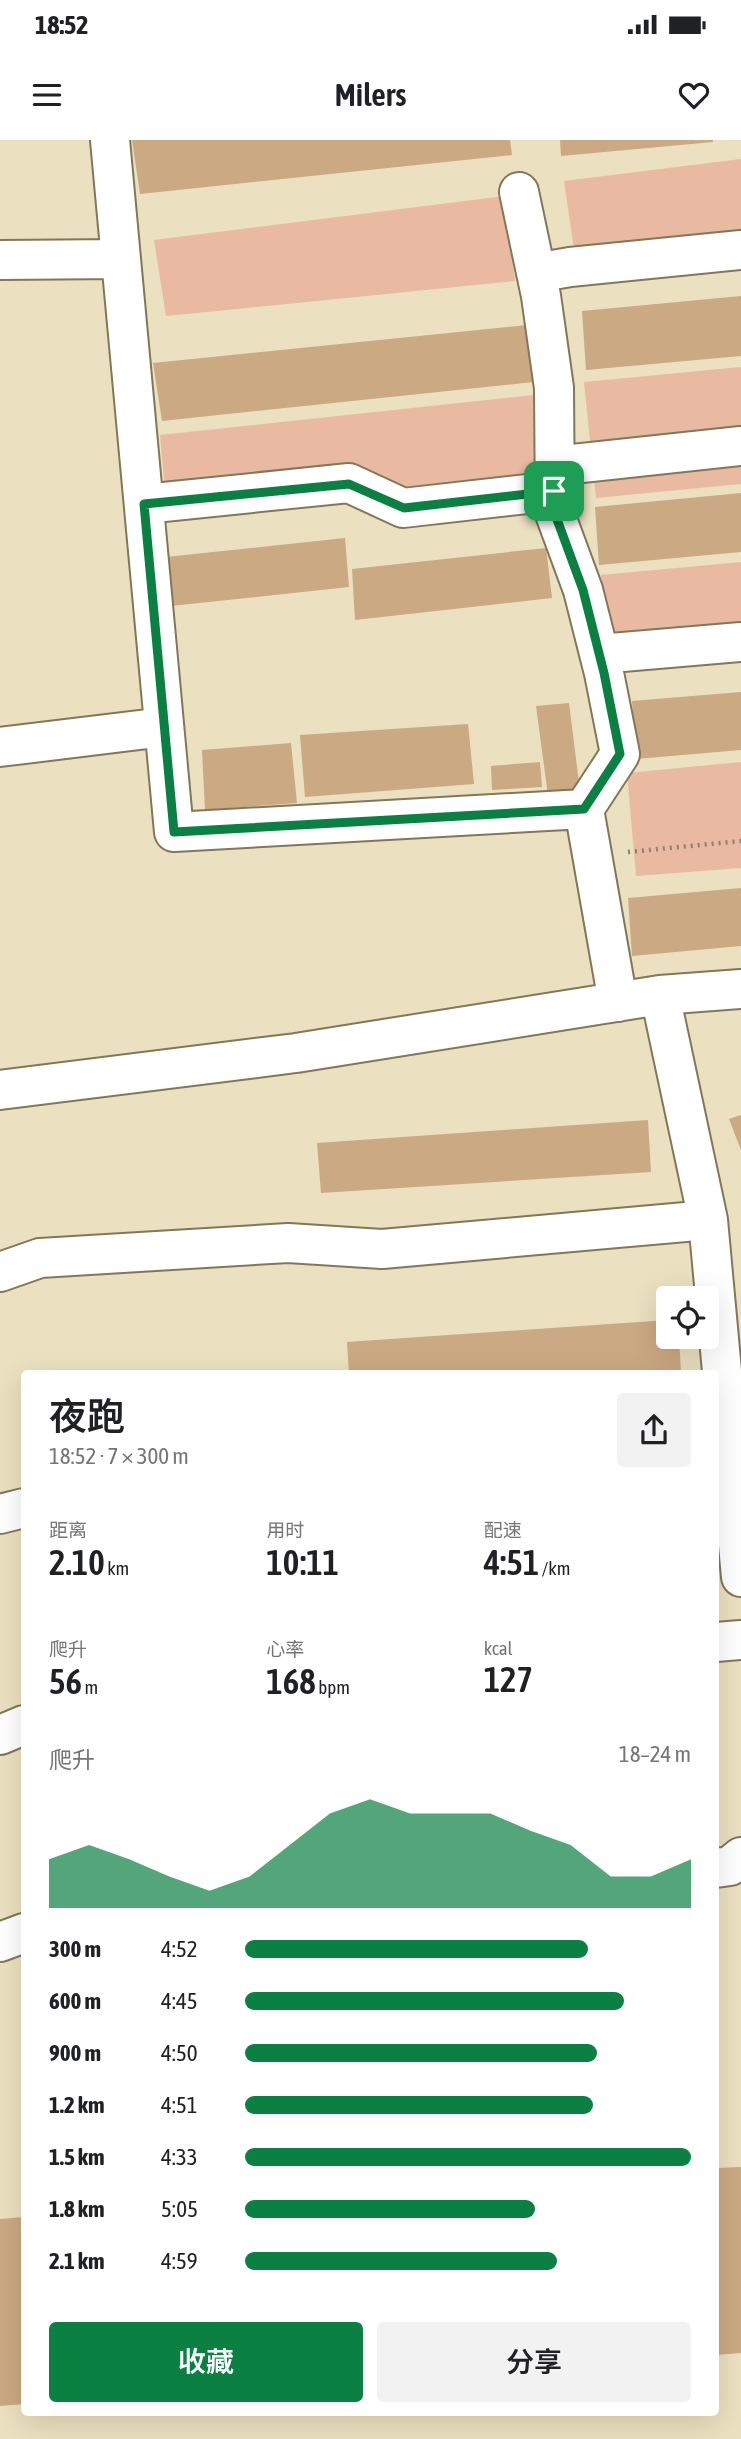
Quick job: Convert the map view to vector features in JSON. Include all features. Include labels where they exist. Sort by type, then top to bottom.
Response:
[{"type":"street","points":[[110,140],[174,832],[584,809]]},
{"type":"street","points":[[519,192],[537,273],[554,388],[555,514],[583,590],[620,754],[584,809],[618,1002]]},
{"type":"street","points":[[537,273],[570,267],[741,250]]},
{"type":"street","points":[[0,261],[121,260]]},
{"type":"street","points":[[144,504],[349,484],[404,508],[554,478],[741,446]]},
{"type":"street","points":[[599,654],[741,642]]},
{"type":"street","points":[[0,747],[164,727]]},
{"type":"street","points":[[0,1090],[296,1053],[660,995],[741,989]]},
{"type":"street","points":[[660,995],[708,1220],[717,1370]]},
{"type":"street","points":[[0,1272],[40,1258],[288,1243],[382,1249],[708,1220]]},
{"type":"street","points":[[719,1402],[722,1451],[741,1577]]},
{"type":"street","points":[[0,1514],[21,1509]]},
{"type":"street","points":[[719,1642],[741,1640]]},
{"type":"street","points":[[0,1735],[21,1726]]},
{"type":"street","points":[[719,1868],[730,1866],[741,1857]]},
{"type":"street","points":[[0,1942],[21,1934]]},
{"type":"path","points":[[592,855],[741,841]]},
{"type":"shaded area","points":[[741,159],[741,240],[575,256],[564,181]]},
{"type":"shaded area","points":[[505,196],[515,281],[166,316],[154,240]]},
{"type":"shaded area","points":[[741,367],[741,433],[591,450],[584,382]]},
{"type":"shaded area","points":[[534,395],[543,478],[409,494],[165,490],[160,435]]},
{"type":"shaded area","points":[[741,457],[741,484],[596,498],[593,471]]},
{"type":"shaded area","points":[[741,562],[741,628],[609,640],[601,575]]},
{"type":"shaded area","points":[[741,762],[741,868],[636,876],[627,773]]},
{"type":"building","points":[[132,140],[510,140],[512,155],[140,194]]},
{"type":"building","points":[[560,140],[713,140],[713,142],[561,156]]},
{"type":"building","points":[[741,296],[741,356],[586,370],[582,311]]},
{"type":"building","points":[[527,325],[533,382],[162,421],[153,363]]},
{"type":"building","points":[[741,493],[741,552],[599,565],[595,507]]},
{"type":"building","points":[[345,538],[349,587],[171,606],[166,557]]},
{"type":"building","points":[[546,548],[552,598],[355,620],[352,569]]},
{"type":"building","points":[[741,692],[741,750],[636,759],[632,701]]},
{"type":"building","points":[[569,703],[581,799],[549,803],[536,706]]},
{"type":"building","points":[[468,724],[474,784],[305,797],[300,735]]},
{"type":"building","points":[[291,743],[297,803],[205,810],[202,750]]},
{"type":"building","points":[[540,762],[542,787],[492,790],[491,766]]},
{"type":"building","points":[[741,888],[741,946],[632,956],[628,898]]},
{"type":"building","points":[[741,1115],[741,1150],[729,1119]]},
{"type":"building","points":[[648,1120],[651,1172],[321,1193],[317,1143]]},
{"type":"building","points":[[656,1321],[656,1349],[680,1349],[681,1370],[349,1370],[347,1342]]},
{"type":"building","points":[[741,2167],[741,2353],[719,2355],[719,2168]]},
{"type":"building","points":[[21,2217],[21,2404],[0,2406],[0,2219]]},
{"type":"route","points":[[349,484],[404,508],[554,491],[555,514],[583,590],[604,673],[620,754],[584,809],[174,832],[144,504],[349,484]]}]
